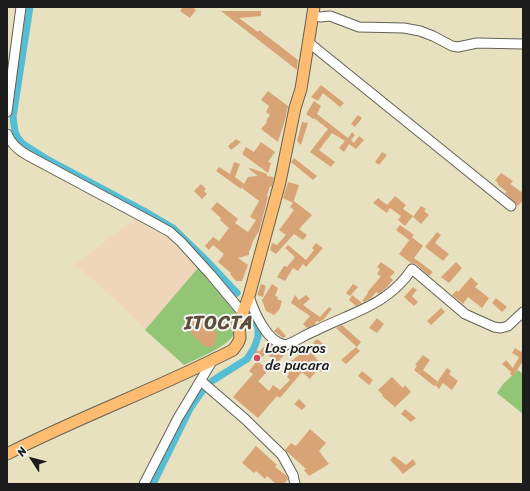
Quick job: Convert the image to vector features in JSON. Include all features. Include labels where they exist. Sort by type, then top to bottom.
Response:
[{"type":"main road","points":[[7,454],[233,350],[238,343],[240,338],[239,323],[249,296],[280,182],[295,108],[301,89],[313,11]]},
{"type":"street","points":[[7,112],[21,7]]},
{"type":"street","points":[[313,11],[320,16],[330,16],[359,27],[410,29],[433,36],[452,46],[458,47],[477,43],[523,44]]},
{"type":"street","points":[[308,42],[511,206]]},
{"type":"street","points":[[7,134],[15,147],[27,155],[170,232],[211,275],[242,312]]},
{"type":"street","points":[[249,296],[259,322],[279,343],[286,345],[317,329],[353,315],[383,299],[399,286],[412,269],[465,314],[494,327],[501,328],[508,326],[523,312]]},
{"type":"street","points":[[144,484],[178,418],[204,385],[214,358]]},
{"type":"street","points":[[204,385],[245,419],[282,455],[293,475],[295,484]]},
{"type":"shaded area","points":[[134,219],[169,239],[198,268],[145,330],[110,295],[75,264]]},
{"type":"green space","points":[[198,268],[235,312],[235,331],[233,336],[221,346],[184,365],[145,330]]},
{"type":"green space","points":[[518,370],[523,374],[523,414],[497,393],[503,384]]},
{"type":"building","points":[[183,7],[192,7],[196,10],[190,18],[180,11]]},
{"type":"building","points":[[221,11],[261,11],[261,16],[239,18],[258,32],[259,30],[298,60],[297,70]]},
{"type":"building","points":[[321,85],[344,103],[340,107],[323,93],[318,101],[311,97]]},
{"type":"building","points":[[268,91],[288,106],[278,142],[261,129],[267,122],[266,121],[270,115],[266,112],[269,106],[261,100]]},
{"type":"building","points":[[314,101],[321,106],[317,114],[348,138],[352,132],[355,135],[351,140],[354,143],[359,136],[364,140],[356,149],[349,144],[344,152],[339,148],[345,141],[332,133],[319,150],[335,162],[331,167],[310,152],[328,129],[314,118],[313,119],[306,114]]},
{"type":"building","points":[[358,115],[362,118],[355,127],[351,124]]},
{"type":"building","points":[[302,122],[308,123],[301,145],[297,141]]},
{"type":"building","points":[[236,139],[241,142],[231,150],[228,146]]},
{"type":"building","points":[[261,142],[275,152],[268,162],[271,163],[268,173],[242,154],[246,147],[254,152]]},
{"type":"building","points":[[382,152],[387,155],[379,165],[375,162]]},
{"type":"building","points":[[294,158],[317,176],[313,180],[291,162]]},
{"type":"building","points":[[234,162],[240,164],[235,177],[244,184],[241,189],[216,171],[219,167],[230,174]]},
{"type":"building","points":[[250,168],[267,174],[267,176],[274,177],[272,187],[270,186],[267,196],[259,231],[253,241],[249,255],[238,258],[248,265],[242,281],[236,281],[230,274],[231,273],[218,262],[224,254],[213,245],[209,250],[205,246],[213,237],[219,241],[229,228],[211,209],[217,202],[238,219],[235,223],[248,232],[256,220],[250,217],[259,201],[242,188],[248,177],[258,176],[249,169]]},
{"type":"building","points":[[501,173],[513,181],[510,184],[523,193],[523,200],[518,206],[495,180]]},
{"type":"building","points":[[288,182],[299,185],[293,203],[283,198]]},
{"type":"building","points":[[201,184],[206,189],[204,191],[207,194],[202,199],[194,191]]},
{"type":"building","points":[[395,196],[406,205],[403,209],[413,216],[405,226],[398,220],[401,216],[390,208],[387,213],[373,203],[378,198],[387,205]]},
{"type":"building","points":[[294,201],[312,215],[299,229],[307,235],[303,240],[294,234],[276,254],[270,250],[272,243],[277,245],[286,235],[279,230],[294,210],[290,207]]},
{"type":"building","points":[[421,206],[426,209],[424,211],[429,215],[421,224],[413,217]]},
{"type":"building","points":[[400,225],[414,235],[412,237],[423,246],[414,258],[433,272],[429,276],[416,264],[411,263],[399,254],[410,239],[409,240],[396,230]]},
{"type":"building","points":[[437,232],[441,235],[435,243],[449,254],[443,261],[425,247]]},
{"type":"building","points":[[316,243],[323,248],[306,267],[303,264],[298,271],[293,268],[285,281],[277,277],[284,266],[287,267],[295,257],[285,248],[288,245],[306,260],[314,250],[312,248]]},
{"type":"building","points":[[381,262],[395,272],[390,277],[393,280],[379,294],[376,292],[371,298],[364,302],[362,301],[367,293],[381,276],[377,274],[380,269],[377,267]]},
{"type":"building","points":[[456,262],[462,268],[449,283],[441,277]]},
{"type":"building","points":[[471,277],[478,284],[475,287],[489,298],[482,308],[468,297],[463,304],[452,295],[457,290],[458,292]]},
{"type":"building","points":[[261,284],[266,286],[263,297],[257,295]]},
{"type":"building","points":[[272,284],[278,288],[275,296],[278,297],[277,299],[282,301],[279,310],[274,315],[266,311],[262,300]]},
{"type":"building","points":[[353,284],[358,287],[350,296],[346,293]]},
{"type":"building","points":[[413,287],[417,290],[412,296],[418,302],[414,306],[404,297]]},
{"type":"building","points":[[295,295],[299,300],[306,295],[310,299],[303,305],[320,317],[329,307],[332,309],[323,320],[319,322],[317,321],[314,325],[307,328],[303,324],[310,316],[291,303]]},
{"type":"building","points":[[352,295],[362,303],[356,306],[349,300]]},
{"type":"building","points":[[496,298],[507,307],[502,312],[492,303]]},
{"type":"building","points":[[441,308],[445,312],[431,325],[427,321]]},
{"type":"building","points":[[199,318],[217,333],[215,344],[212,347],[204,346],[192,334],[189,325],[195,319],[197,321]]},
{"type":"building","points":[[377,318],[384,324],[377,333],[369,328]]},
{"type":"building","points":[[342,325],[361,342],[357,347],[336,328]]},
{"type":"building","points":[[278,327],[286,336],[283,338],[274,331]]},
{"type":"building","points":[[317,339],[327,347],[323,352],[313,343]]},
{"type":"building","points":[[268,342],[284,355],[277,363],[266,353],[259,361],[252,356],[257,350],[259,352]]},
{"type":"building","points":[[356,347],[360,351],[346,364],[341,360]]},
{"type":"building","points":[[515,348],[521,352],[523,350],[523,361],[513,376],[510,374],[511,372],[502,364],[506,360],[513,368],[519,357],[512,353]]},
{"type":"building","points":[[305,350],[308,355],[311,352],[325,369],[321,372],[318,369],[310,379],[302,372],[280,398],[277,396],[258,418],[233,397],[253,374],[249,371],[257,361],[269,370],[258,381],[269,391],[273,385],[280,390],[290,380],[287,377],[289,373],[283,368]]},
{"type":"building","points":[[423,355],[430,360],[423,370],[438,382],[434,386],[414,370],[417,366],[415,365]]},
{"type":"building","points":[[447,368],[451,371],[449,374],[458,381],[452,390],[443,383],[439,389],[435,385]]},
{"type":"building","points":[[362,371],[373,380],[369,385],[358,376]]},
{"type":"building","points":[[392,377],[403,388],[405,385],[411,392],[395,407],[382,396],[383,395],[378,390]]},
{"type":"building","points":[[299,399],[306,406],[302,410],[294,404]]},
{"type":"building","points":[[405,409],[416,418],[411,422],[401,414]]},
{"type":"building","points":[[310,429],[326,443],[319,451],[329,464],[309,476],[304,470],[306,469],[285,450],[291,443],[296,446]]},
{"type":"building","points":[[256,446],[277,465],[275,467],[287,476],[288,479],[284,484],[276,484],[267,476],[265,479],[256,471],[254,473],[242,463]]},
{"type":"building","points":[[394,456],[406,465],[413,459],[416,464],[403,474],[390,460]]},
{"type":"waterway","points":[[30,7],[13,117],[15,132],[18,138],[23,144],[45,158],[173,228],[237,293]]},
{"type":"waterway","points":[[153,484],[191,407],[201,393],[212,381],[247,359],[254,348],[258,337],[258,328],[255,320]]},
{"type":"place","name":"Los paros de pucara","points":[[257,358]]},
{"type":"district","name":"ITOCTA","points":[[219,324]]}]
